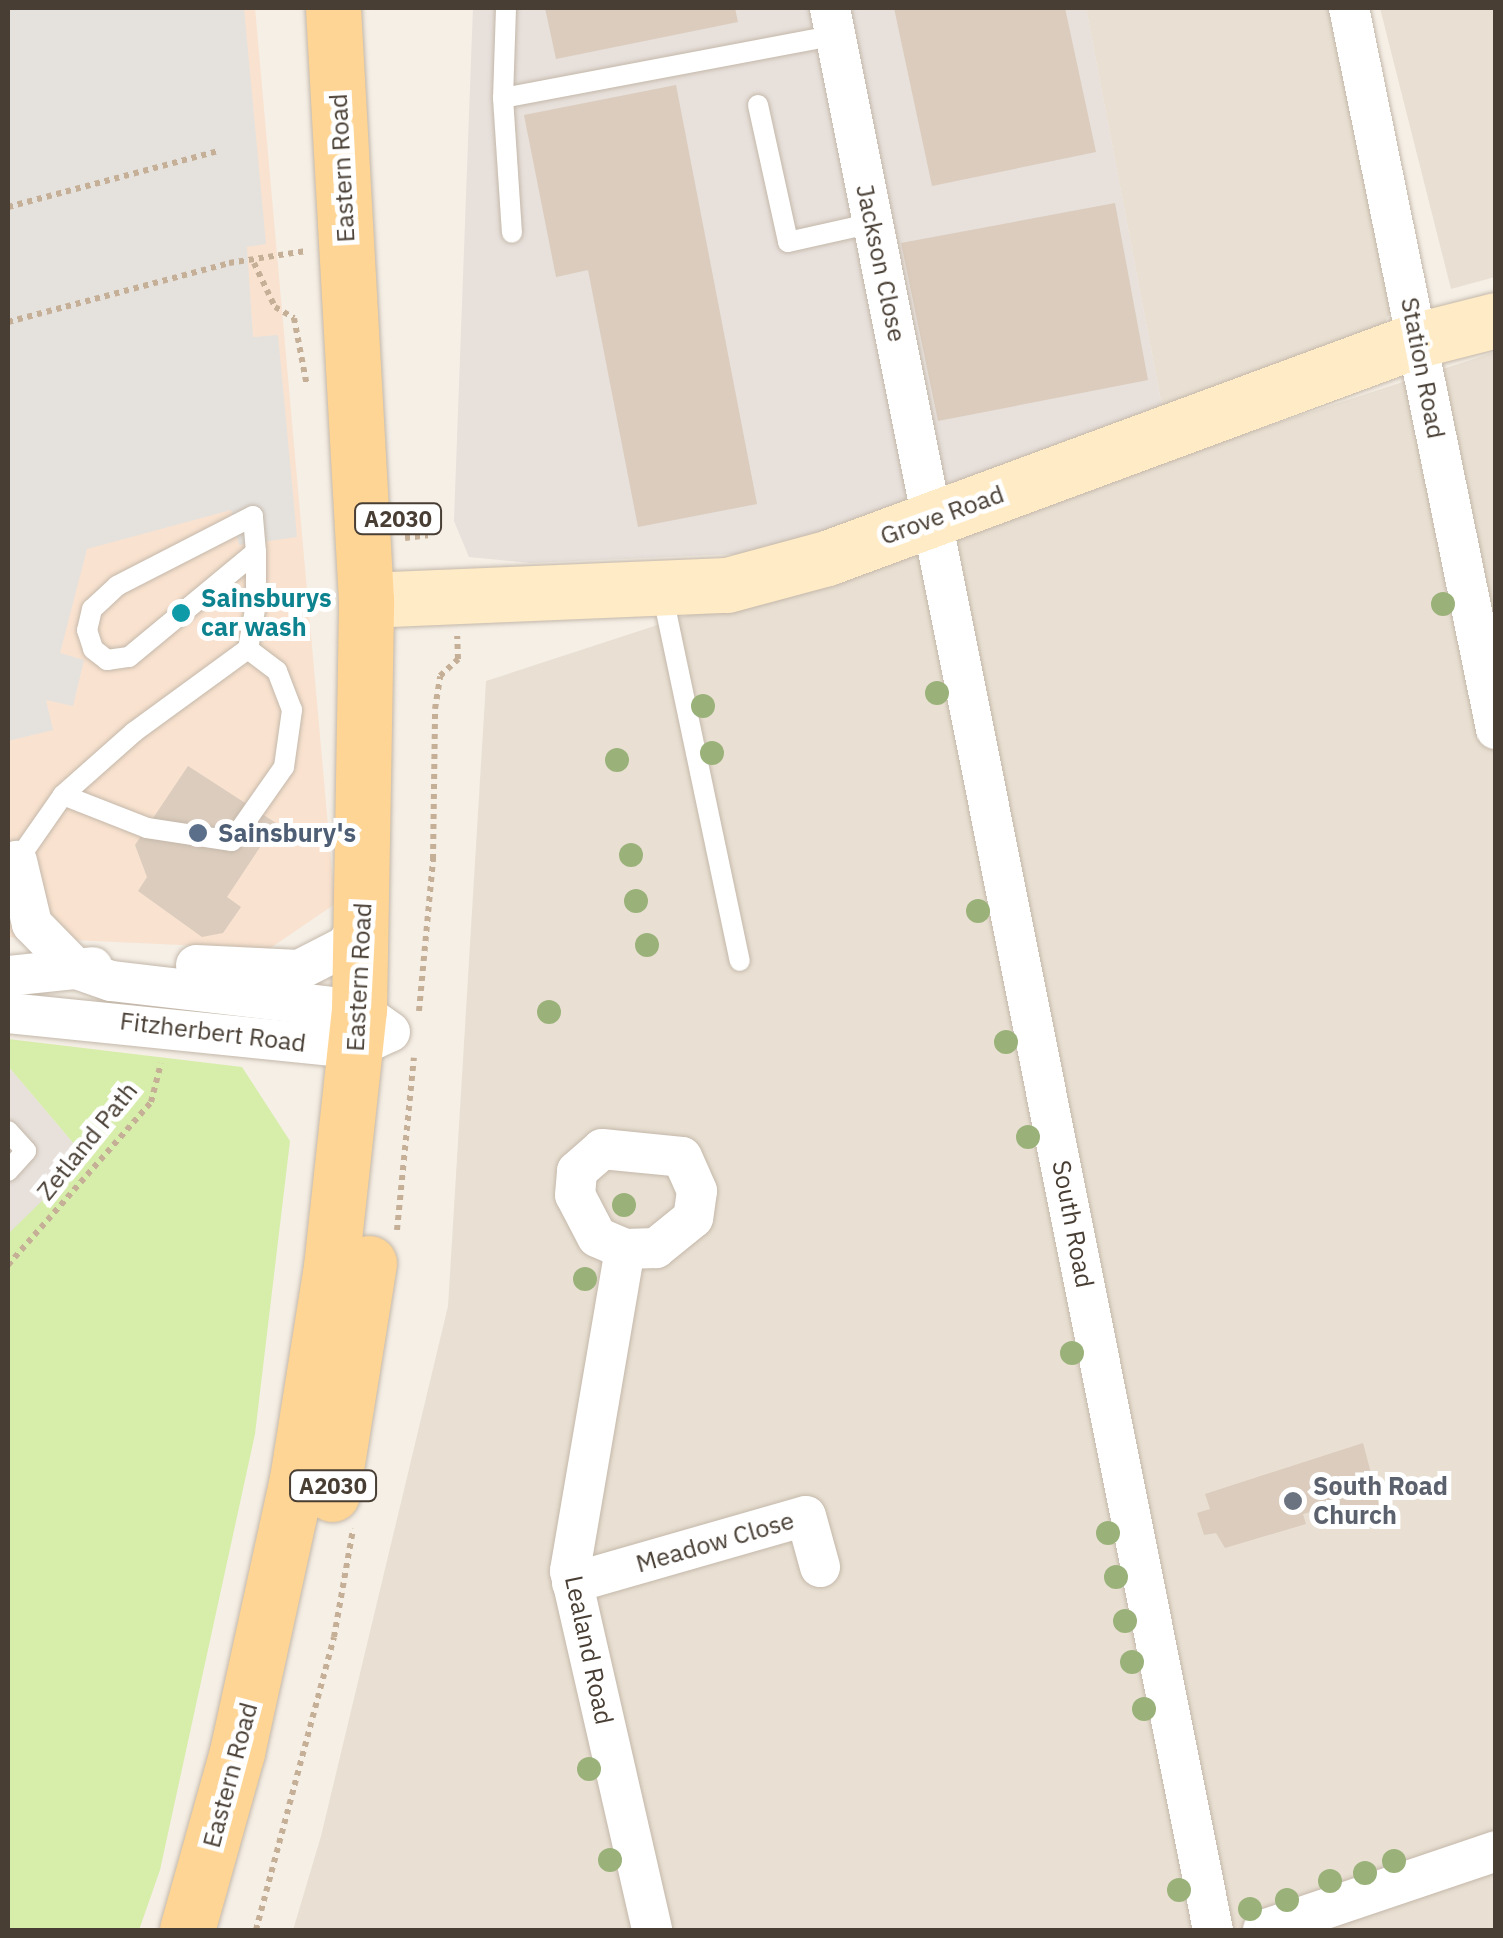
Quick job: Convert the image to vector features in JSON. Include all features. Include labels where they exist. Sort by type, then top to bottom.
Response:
[{"type":"main road","name":"Eastern Road","points":[[226,1930],[298,1658],[349,1399],[388,1031],[401,853],[384,600],[333,8]]},
{"type":"main road","name":"Eastern Road","points":[[186,1930],[237,1752],[290,1513],[331,1268],[388,1031],[364,916],[384,600],[372,8]]},
{"type":"street","name":"Station Road","points":[[1350,8],[1496,729]]},
{"type":"street","name":"Jackson Close","points":[[833,21],[933,518]]},
{"type":"street","name":"Grove Road","points":[[384,600],[726,585],[827,558],[1417,340],[1496,320]]},
{"type":"street","name":"South Road","points":[[933,518],[1213,1930]]},
{"type":"street","points":[[12,866],[32,924],[76,970]]},
{"type":"street","name":"Fitzherbert Road","points":[[16,988],[76,970],[139,962],[299,970],[346,946],[364,916]]},
{"type":"street","name":"Fitzherbert Road","points":[[76,970],[112,981],[388,1031]]},
{"type":"street","name":"Fitzherbert Road","points":[[16,988],[170,1028],[388,1031]]},
{"type":"street","name":"Lealand Road","points":[[624,1249],[572,1582],[652,1930]]},
{"type":"street","name":"Meadow Close","points":[[572,1582],[806,1516],[820,1567]]},
{"type":"street","points":[[1263,1930],[1496,1852]]},
{"type":"lane","points":[[506,8],[503,98],[512,234]]},
{"type":"lane","points":[[503,98],[833,21]]},
{"type":"lane","points":[[758,104],[788,242],[872,224]]},
{"type":"lane","points":[[12,866],[62,796],[134,732],[248,649],[256,552],[253,516],[117,586],[88,619],[93,649],[107,660],[128,657],[256,552]]},
{"type":"lane","points":[[662,590],[740,961]]},
{"type":"lane","points":[[62,796],[147,828],[232,842],[284,767],[292,710],[277,672],[248,649]]},
{"type":"lane","points":[[8,1131],[26,1151],[8,1171]]},
{"type":"path","points":[[8,208],[218,151]]},
{"type":"path","points":[[8,322],[229,263],[254,263],[272,257]]},
{"type":"path","points":[[254,263],[275,307],[294,318],[309,396]]},
{"type":"path","points":[[409,1113],[388,1031],[433,859],[435,709],[440,676],[458,659]]},
{"type":"path","name":"Zetland Path","points":[[8,1265],[151,1102],[170,1028]]},
{"type":"shaded area","points":[[8,8],[255,8],[335,904],[269,949],[8,937]]},
{"type":"shaded area","points":[[8,8],[244,8],[266,244],[247,247],[253,337],[278,335],[297,537],[239,545],[231,510],[87,549],[60,653],[84,660],[73,706],[46,700],[53,730],[8,741]]},
{"type":"shaded area","points":[[473,8],[1086,8],[1164,417],[783,552],[530,563],[469,557],[454,521]]},
{"type":"shaded area","points":[[1086,8],[1337,8],[1396,302],[1373,344],[1164,417]]},
{"type":"shaded area","points":[[1380,8],[1495,8],[1495,277],[1451,289]]},
{"type":"shaded area","points":[[1495,352],[1495,1930],[293,1930],[321,1836],[448,1306],[486,681]]},
{"type":"shaded area","points":[[8,1066],[86,1158],[8,1236]]},
{"type":"green space","points":[[8,1039],[242,1067],[290,1141],[255,1434],[160,1870],[139,1930],[8,1930],[8,1234],[86,1158],[8,1066]]},
{"type":"building","points":[[545,8],[735,8],[738,22],[556,59]]},
{"type":"building","points":[[894,8],[1065,8],[1096,152],[932,186]]},
{"type":"building","points":[[676,85],[757,504],[638,527],[588,270],[556,277],[524,115]]},
{"type":"building","points":[[1115,203],[1148,380],[938,421],[901,243]]},
{"type":"building","points":[[188,766],[276,823],[227,897],[241,907],[223,933],[202,937],[138,891],[147,877],[135,845]]},
{"type":"building","name":"South Road Church","points":[[1363,1443],[1381,1511],[1334,1525],[1329,1507],[1303,1514],[1306,1524],[1225,1548],[1216,1533],[1204,1535],[1197,1513],[1210,1509],[1205,1494]]},
{"type":"place","name":"Sainsburys car wash","points":[[181,613]]},
{"type":"place","name":"Sainsbury's","points":[[198,833]]},
{"type":"place","name":"South Road Church","points":[[1293,1501]]}]
